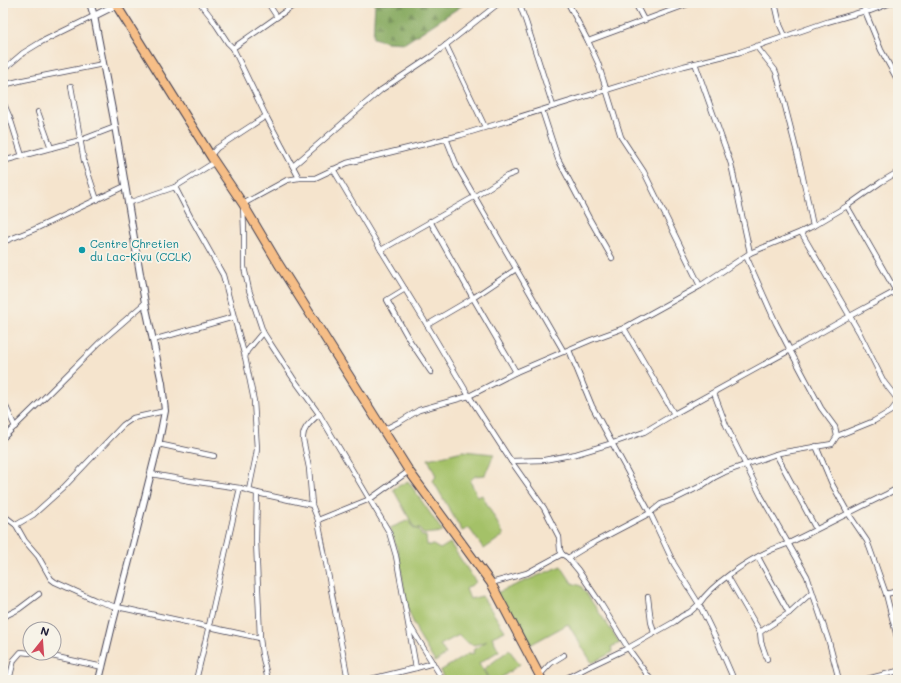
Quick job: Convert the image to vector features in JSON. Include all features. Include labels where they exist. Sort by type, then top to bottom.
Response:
[{"type":"highway","points":[[116,4],[213,159],[243,204],[278,263],[409,471],[491,583],[541,678]]},
{"type":"street","points":[[90,3],[94,16],[115,127],[145,303],[162,383],[165,411],[151,474],[116,607],[99,680]]},
{"type":"street","points":[[200,3],[233,48],[266,116],[299,178]]},
{"type":"street","points":[[268,3],[277,17]]},
{"type":"street","points":[[233,48],[297,3]]},
{"type":"street","points":[[293,166],[381,90],[432,56],[499,3]]},
{"type":"street","points":[[519,3],[553,106]]},
{"type":"street","points":[[568,3],[598,63],[621,137],[644,172],[700,286]]},
{"type":"street","points":[[635,3],[644,20]]},
{"type":"street","points":[[588,41],[691,3]]},
{"type":"street","points":[[775,3],[780,25],[785,36]]},
{"type":"street","points":[[863,3],[881,50],[898,81]]},
{"type":"street","points":[[416,668],[396,556],[389,532],[319,414],[263,332],[249,290],[244,267],[243,204],[287,180],[315,178],[347,163],[462,135],[695,63],[740,52],[785,36],[865,11],[870,11],[891,3]]},
{"type":"street","points":[[3,70],[23,53],[41,42],[116,4]]},
{"type":"street","points":[[446,45],[485,127]]},
{"type":"street","points":[[756,46],[775,70],[777,75],[801,168],[813,226]]},
{"type":"street","points":[[695,63],[731,164],[748,255],[776,323],[821,408],[835,427],[837,436]]},
{"type":"street","points":[[3,85],[103,64]]},
{"type":"street","points":[[71,86],[84,161],[96,200]]},
{"type":"street","points":[[3,102],[10,118],[22,156]]},
{"type":"street","points":[[542,110],[558,159],[612,258]]},
{"type":"street","points":[[38,112],[51,148]]},
{"type":"street","points":[[128,203],[175,187],[213,159],[217,148],[266,116]]},
{"type":"street","points":[[3,161],[81,140],[115,127]]},
{"type":"street","points":[[446,138],[457,166],[474,197],[566,351],[592,406],[650,513],[674,564],[699,604],[734,680]]},
{"type":"street","points":[[333,169],[469,396],[511,461],[544,508],[559,536],[560,550],[562,554],[568,558],[578,570],[628,648],[651,680]]},
{"type":"street","points":[[383,430],[419,410],[469,396],[516,372],[624,328],[700,286],[748,255],[813,226],[848,206],[881,182],[898,172]]},
{"type":"street","points":[[381,250],[474,197],[507,176],[516,173]]},
{"type":"street","points":[[3,242],[35,229],[125,186]]},
{"type":"street","points":[[175,187],[223,275],[245,357],[254,401],[256,449],[249,490]]},
{"type":"street","points":[[511,461],[544,460],[568,456],[644,432],[850,316],[897,292],[848,206]]},
{"type":"street","points":[[430,221],[516,372]]},
{"type":"street","points":[[568,558],[585,547],[650,513],[661,504],[675,499],[703,485],[725,472],[776,454],[832,444],[837,436],[874,421],[891,411],[898,401],[884,382],[859,332],[801,232]]},
{"type":"street","points":[[427,325],[473,298],[516,269]]},
{"type":"street","points":[[405,289],[387,300],[410,341],[431,372]]},
{"type":"street","points":[[3,438],[99,343],[145,303]]},
{"type":"street","points":[[153,340],[234,317]]},
{"type":"street","points":[[624,328],[674,414]]},
{"type":"street","points":[[245,357],[246,351],[263,332]]},
{"type":"street","points":[[714,393],[726,425],[761,496],[806,576],[829,642],[839,680]]},
{"type":"street","points":[[3,400],[15,427]]},
{"type":"street","points":[[16,525],[33,515],[63,488],[123,425],[133,418],[165,411]]},
{"type":"street","points":[[319,414],[304,430],[303,434],[309,468],[312,505],[318,520],[348,680]]},
{"type":"street","points":[[158,444],[214,456]]},
{"type":"street","points":[[816,446],[832,484],[848,513],[867,541],[886,594],[898,641]]},
{"type":"street","points":[[776,454],[816,529]]},
{"type":"street","points":[[318,520],[370,499],[409,471]]},
{"type":"street","points":[[151,474],[191,482],[240,488],[312,505]]},
{"type":"street","points":[[196,680],[240,488]]},
{"type":"street","points":[[563,680],[628,648],[690,612],[714,587],[748,562],[769,551],[788,544],[898,488]]},
{"type":"street","points":[[257,493],[256,540],[260,638],[268,680]]},
{"type":"street","points":[[3,515],[16,525],[25,541],[38,556],[51,579],[55,582],[116,607],[260,638]]},
{"type":"street","points":[[491,583],[527,573],[562,554]]},
{"type":"street","points":[[758,557],[789,613]]},
{"type":"street","points":[[728,576],[760,632],[761,642],[767,659]]},
{"type":"street","points":[[886,594],[898,591]]},
{"type":"street","points":[[760,632],[789,613],[812,592]]},
{"type":"street","points":[[3,617],[19,609],[39,594]]},
{"type":"street","points":[[648,597],[654,633]]},
{"type":"street","points":[[408,623],[443,680]]},
{"type":"street","points":[[9,680],[14,660],[22,652]]},
{"type":"street","points":[[541,678],[550,663],[564,655]]},
{"type":"street","points":[[62,658],[102,667]]},
{"type":"street","points":[[367,680],[432,663]]},
{"type":"street","points":[[863,680],[898,671]]},
{"type":"green space","points":[[375,3],[466,3],[405,43],[387,42],[373,38]]},
{"type":"green space","points":[[463,451],[494,454],[485,475],[475,476],[470,481],[478,497],[482,495],[504,535],[484,549],[469,528],[462,531],[433,481],[436,476],[428,459]]},
{"type":"green space","points":[[408,481],[443,532],[423,534],[419,528],[415,529],[393,489]]},
{"type":"green space","points":[[409,520],[414,529],[418,529],[422,536],[426,536],[427,545],[433,545],[440,549],[450,543],[476,582],[466,589],[470,599],[482,596],[505,631],[492,637],[499,651],[479,663],[489,680],[445,680],[440,671],[468,654],[474,653],[473,650],[487,641],[474,645],[459,635],[440,645],[446,654],[435,662],[419,636],[407,607],[398,552],[390,528]]},
{"type":"green space","points":[[561,566],[572,583],[581,586],[620,643],[611,647],[613,652],[592,663],[568,624],[528,646],[494,594]]},
{"type":"green space","points":[[509,650],[520,664],[498,680],[491,680],[484,669]]},
{"type":"place","name":"Centre Chretien du Lac-Kivu (CCLK)","points":[[82,250]]}]
